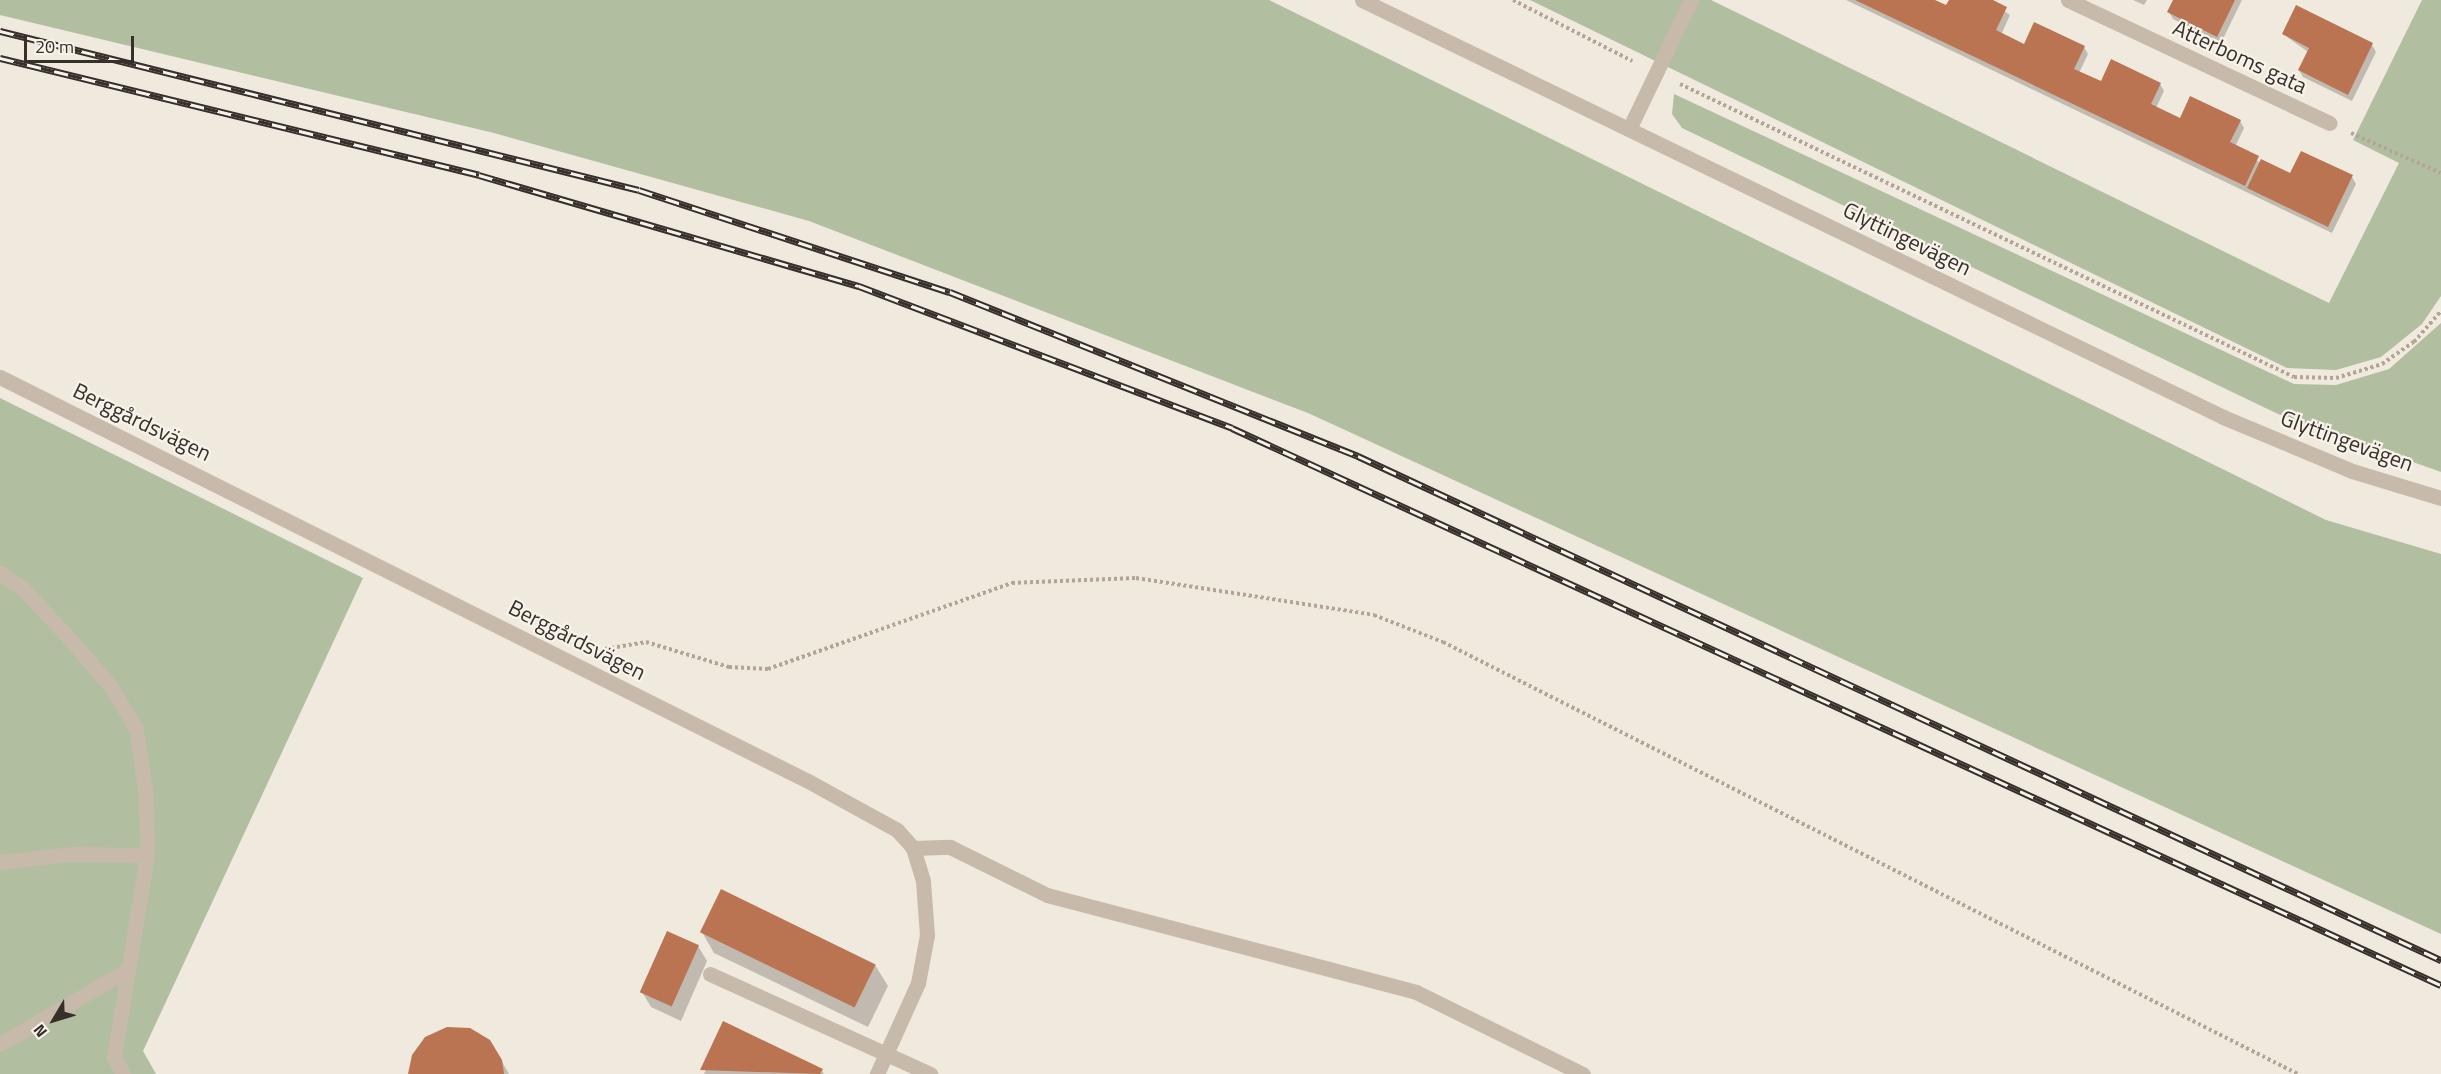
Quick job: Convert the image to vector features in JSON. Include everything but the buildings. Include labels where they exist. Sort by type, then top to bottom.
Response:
[{"type":"street","name":"Glyttingevägen","points":[[1362,0],[2223,417],[2352,471],[2441,498]]},
{"type":"street","points":[[1629,129],[1691,0]]},
{"type":"street","name":"Atterboms gata","points":[[2068,0],[2329,123]]},
{"type":"street","name":"Berggårdsvägen","points":[[0,377],[875,815],[913,848]]},
{"type":"street","points":[[0,573],[24,590],[69,638],[112,688],[136,729],[146,796],[147,855],[124,972],[114,1056],[123,1074]]},
{"type":"street","points":[[877,1074],[918,983],[927,935],[923,881],[913,848],[950,847],[1047,895],[1416,992],[1583,1074]]},
{"type":"street","points":[[0,862],[71,854],[147,855]]},
{"type":"street","points":[[0,1044],[124,972]]},
{"type":"street","points":[[710,974],[930,1074]]},
{"type":"path","points":[[1513,0],[1656,73],[2294,377],[2336,378],[2382,364],[2414,342],[2441,311]]},
{"type":"path","points":[[2329,123],[2441,173]]},
{"type":"path","points":[[562,657],[646,642],[729,668],[768,669],[1012,583],[1136,578],[1374,615],[1454,647],[2298,1074]]},
{"type":"green space","points":[[0,0],[1269,0],[2326,520],[2441,554],[2441,934],[1308,413],[809,221],[494,133],[0,15]]},
{"type":"green space","points":[[1530,0],[1711,0],[2329,303],[2399,163],[2353,140],[2422,0],[2441,0],[2441,296],[2422,324],[2381,357],[2336,370],[2287,368]]},
{"type":"green space","points":[[1674,94],[2294,384],[2336,385],[2389,369],[2441,323],[2441,472],[2278,414],[1682,128],[1672,114]]},
{"type":"green space","points":[[0,398],[363,578],[143,1051],[156,1074],[0,1074]]},
{"type":"railway","points":[[0,31],[639,190],[950,292],[1358,456],[2441,960]]},
{"type":"railway","points":[[0,58],[479,175],[859,286],[1232,428],[2441,985]]}]
